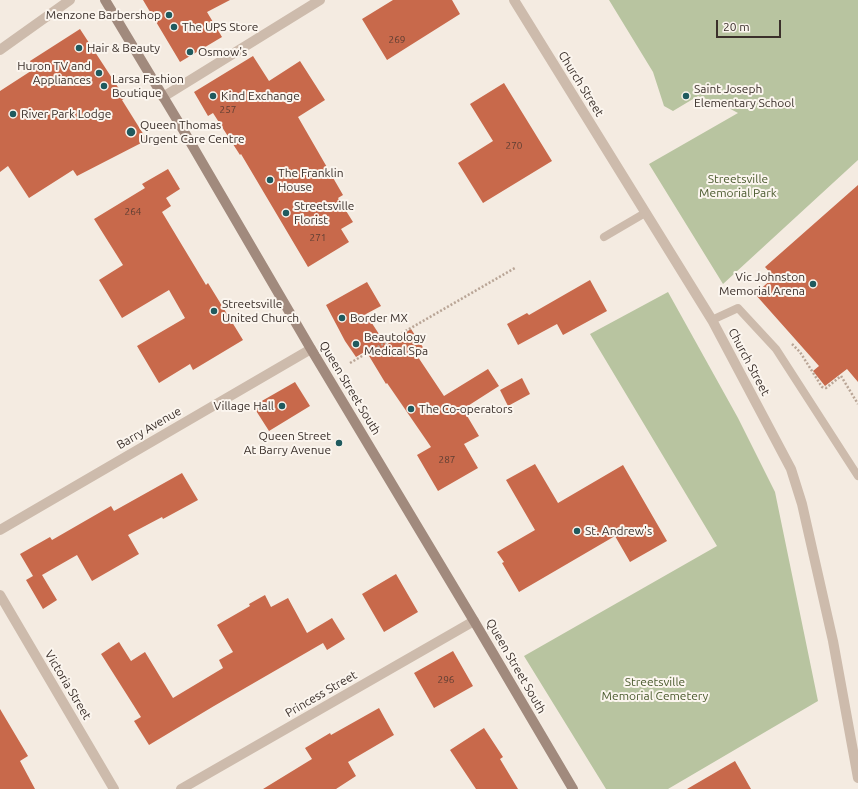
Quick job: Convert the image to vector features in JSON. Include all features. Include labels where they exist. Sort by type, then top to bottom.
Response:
[{"type":"main road","name":"Queen Street South","points":[[105,0],[573,789]]},
{"type":"street","points":[[0,50],[70,0]]},
{"type":"street","points":[[163,97],[320,0]]},
{"type":"street","name":"Church Street","points":[[514,0],[712,320],[791,469],[802,504],[833,641],[858,778]]},
{"type":"street","name":"Barry Avenue","points":[[0,530],[311,349]]},
{"type":"street","name":"Victoria Street","points":[[0,595],[114,789]]},
{"type":"street","name":"Princess Street","points":[[180,789],[474,621]]},
{"type":"lane","points":[[604,237],[645,213]]},
{"type":"lane","points":[[712,320],[738,308],[776,349],[858,476]]},
{"type":"path","points":[[350,363],[515,268]]},
{"type":"green space","name":"Streetsville Memorial Park","points":[[609,0],[858,0],[858,160],[723,284],[649,164],[738,113],[723,105],[698,96],[673,111],[664,106],[653,72]]},
{"type":"green space","name":"Streetsville Memorial Cemetery","points":[[668,292],[738,418],[775,492],[818,701],[668,789],[606,789],[524,656],[717,546],[590,334]]},
{"type":"building","points":[[143,0],[230,0],[207,12],[222,37],[180,62]]},
{"type":"building","points":[[393,0],[452,0],[460,14],[387,60],[362,19]]},
{"type":"building","points":[[80,29],[125,98],[122,100],[147,140],[77,176],[73,170],[29,198],[8,166],[0,172],[0,91],[34,69],[30,61]]},
{"type":"building","points":[[253,56],[269,81],[300,61],[325,100],[298,117],[343,195],[338,198],[353,222],[341,229],[349,242],[308,267],[241,154],[240,155],[213,113],[208,116],[194,92]]},
{"type":"building","points":[[504,83],[552,161],[483,203],[458,163],[493,141],[470,104]]},
{"type":"building","name":"Streetsville United Church","points":[[168,169],[180,189],[166,198],[171,206],[162,212],[206,285],[208,283],[243,340],[193,370],[190,364],[159,383],[137,346],[185,318],[169,290],[122,318],[99,280],[123,265],[94,219],[145,188],[142,184]]},
{"type":"building","name":"Vic Johnston Memorial Arena","points":[[858,185],[858,382],[847,369],[825,386],[813,371],[819,366],[755,294],[774,277],[765,267]]},
{"type":"building","points":[[590,280],[607,311],[563,335],[557,324],[518,345],[507,324],[527,313],[529,315]]},
{"type":"building","points":[[367,282],[381,306],[366,314],[386,345],[411,329],[426,352],[418,357],[444,396],[488,369],[499,386],[463,409],[479,436],[464,444],[478,468],[438,491],[417,455],[431,447],[387,383],[386,384],[366,351],[356,357],[345,341],[326,305]]},
{"type":"building","points":[[522,378],[530,394],[508,406],[500,390]]},
{"type":"building","name":"Village Hall","points":[[295,382],[310,406],[269,431],[253,406]]},
{"type":"building","points":[[535,464],[558,503],[623,465],[667,541],[630,562],[615,536],[519,592],[502,563],[504,562],[497,552],[535,530],[506,480]]},
{"type":"building","points":[[182,473],[198,500],[163,519],[162,517],[128,535],[139,554],[92,581],[77,555],[42,575],[57,600],[43,609],[26,580],[33,576],[20,554],[50,537],[52,540],[111,506],[114,511]]},
{"type":"building","points":[[396,574],[418,612],[384,632],[362,594]]},
{"type":"building","points":[[265,595],[271,607],[288,598],[307,633],[332,618],[345,639],[327,650],[323,643],[149,745],[134,721],[141,717],[101,654],[119,642],[131,661],[145,652],[173,698],[223,668],[219,660],[233,652],[217,625],[250,606],[249,604]]},
{"type":"building","points":[[453,651],[473,686],[434,708],[414,673]]},
{"type":"building","points":[[379,708],[394,735],[348,762],[356,776],[336,789],[263,789],[312,759],[305,748],[330,733],[331,735]]},
{"type":"building","points":[[0,709],[28,756],[20,761],[35,789],[0,789]]},
{"type":"building","points":[[484,728],[503,757],[500,759],[518,789],[476,789],[450,750]]},
{"type":"building","points":[[735,761],[751,789],[687,789]]},
{"type":"place","name":"Menzone Barbershop","points":[[169,15]]},
{"type":"place","name":"The UPS Store","points":[[174,27]]},
{"type":"place","name":"Hair & Beauty","points":[[79,48]]},
{"type":"place","name":"Osmow's","points":[[190,52]]},
{"type":"place","name":"Huron TV and Appliances","points":[[99,73]]},
{"type":"place","name":"Larsa Fashion Boutique","points":[[104,86]]},
{"type":"place","name":"Kind Exchange","points":[[213,96]]},
{"type":"place","name":"Saint Joseph Elementary School","points":[[686,96]]},
{"type":"place","name":"River Park Lodge","points":[[13,114]]},
{"type":"place","name":"Queen Thomas Urgent Care Centre","points":[[131,132]]},
{"type":"place","name":"The Franklin House","points":[[270,180]]},
{"type":"place","name":"Streetsville Florist","points":[[286,213]]},
{"type":"place","name":"Vic Johnston Memorial Arena","points":[[813,284]]},
{"type":"place","name":"Streetsville United Church","points":[[214,311]]},
{"type":"place","name":"Border MX","points":[[342,318]]},
{"type":"place","name":"Beautology Medical Spa","points":[[356,344]]},
{"type":"place","name":"Village Hall","points":[[282,406]]},
{"type":"place","name":"The Co-operators","points":[[411,409]]},
{"type":"place","name":"Queen Street At Barry Avenue","points":[[339,443]]},
{"type":"place","name":"St. Andrew's","points":[[577,531]]}]
